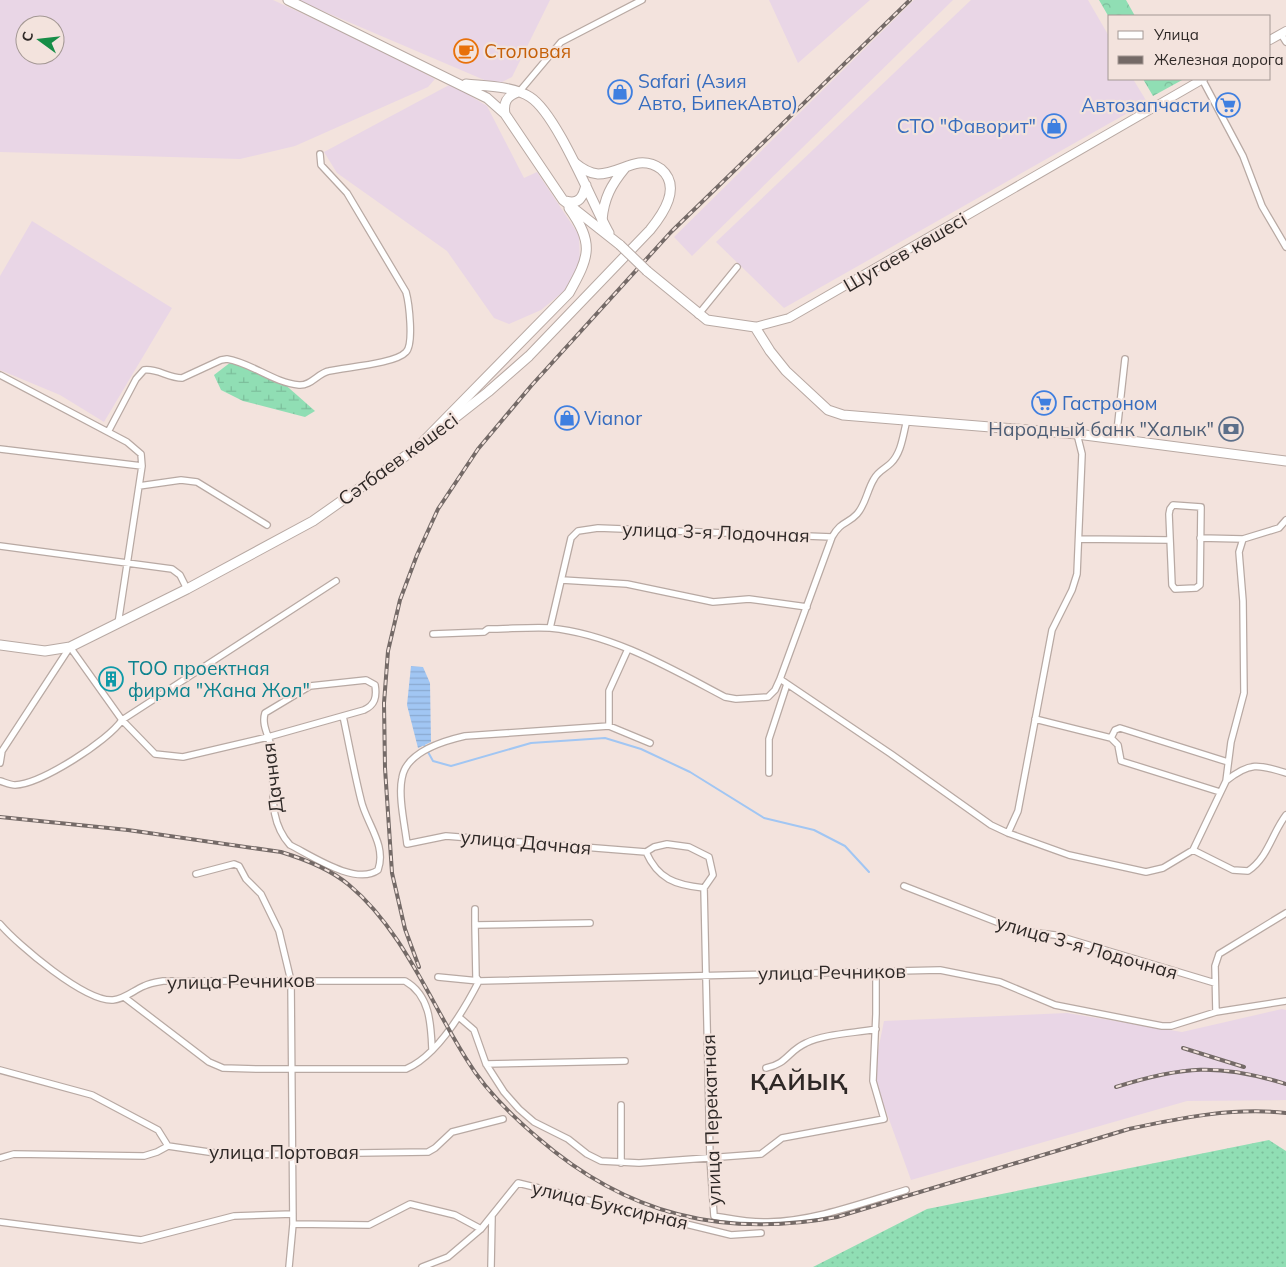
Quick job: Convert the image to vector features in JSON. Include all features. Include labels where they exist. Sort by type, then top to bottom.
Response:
[{"type":"main road","name":"Шугаев көшесі","points":[[288,0],[487,98],[505,114],[563,200],[611,236],[647,271],[698,315],[707,320],[755,327],[789,318],[1200,80]]},
{"type":"main road","points":[[1271,39],[1283,32]]},
{"type":"main road","name":"Шугаев көшесі","points":[[461,84],[519,92],[537,102],[553,125],[611,236]]},
{"type":"main road","points":[[505,114],[504,106],[508,98],[519,92]]},
{"type":"main road","name":"Сәтбаев көшесі","points":[[0,646],[45,651],[70,647],[187,589],[313,521],[415,450],[488,392],[528,356],[650,230],[662,215],[670,197],[670,186],[665,173],[651,163],[641,163],[598,174],[583,170],[571,159]]},
{"type":"main road","points":[[602,220],[604,201],[613,184],[625,168]]},
{"type":"main road","points":[[563,200],[572,203],[580,200],[584,195],[586,185]]},
{"type":"main road","points":[[415,450],[569,294],[585,264],[587,252],[583,230],[563,200]]},
{"type":"main road","points":[[755,327],[770,351],[786,371],[828,410],[843,415],[1078,434],[1286,461]]},
{"type":"street","points":[[519,92],[561,42],[642,0]]},
{"type":"street","points":[[1283,32],[1286,42]]},
{"type":"street","points":[[1203,80],[1243,156],[1262,206],[1286,247]]},
{"type":"street","points":[[108,432],[136,378],[144,370],[151,369],[175,378],[182,378],[227,359],[291,383],[305,385],[327,371],[395,358],[406,352],[410,346],[409,304],[406,292],[347,193],[321,165],[320,154]]},
{"type":"street","points":[[698,315],[738,266]]},
{"type":"street","points":[[1116,440],[1125,359]]},
{"type":"street","points":[[0,375],[127,442],[140,454],[142,466],[118,624]]},
{"type":"street","points":[[832,537],[837,527],[856,516],[862,508],[874,478],[880,470],[891,463],[899,451],[907,420]]},
{"type":"street","points":[[1008,833],[1018,811],[1052,630],[1072,590],[1076,574],[1082,454],[1078,434]]},
{"type":"street","points":[[0,449],[142,466]]},
{"type":"street","points":[[139,486],[180,480],[197,482],[267,526]]},
{"type":"street","points":[[1173,506],[1200,507],[1200,538],[1200,585],[1196,588],[1175,589],[1172,585],[1169,540],[1170,509],[1173,506]]},
{"type":"street","points":[[1200,538],[1243,539],[1279,528],[1286,520]]},
{"type":"street","name":"улица 3-я Лодочная","points":[[433,634],[484,632],[488,629],[550,628],[579,634],[628,649],[658,661],[725,697],[736,699],[768,697],[775,690],[780,679],[832,537],[587,528],[578,531],[571,538],[550,628]]},
{"type":"street","points":[[1226,781],[1231,742],[1244,693],[1243,601],[1239,552],[1243,539]]},
{"type":"street","points":[[1079,540],[1169,540]]},
{"type":"street","points":[[0,546],[172,569],[180,575],[187,589]]},
{"type":"street","points":[[562,580],[626,584],[713,602],[749,599],[806,607]]},
{"type":"street","points":[[0,781],[15,785],[64,767],[116,729],[122,720],[336,581]]},
{"type":"street","points":[[0,763],[2,751],[70,647],[122,720],[155,754],[183,757],[268,737],[343,716]]},
{"type":"street","points":[[628,649],[609,691],[609,726],[650,743]]},
{"type":"street","points":[[780,679],[991,825],[1069,855],[1146,872],[1163,868],[1193,850],[1226,781],[1239,770],[1253,765],[1286,773]]},
{"type":"street","name":"Дачная","points":[[359,680],[372,682],[376,685],[375,701],[370,707],[343,716],[361,802],[375,830],[380,857],[378,870],[372,874],[352,875],[290,845],[284,838],[275,817],[272,801],[272,750],[263,720],[265,713],[306,688],[359,680]]},
{"type":"street","points":[[769,774],[769,739],[787,684]]},
{"type":"street","points":[[1035,719],[1111,738],[1118,745],[1121,762],[1220,792]]},
{"type":"street","name":"улица Дачная","points":[[609,726],[465,736],[448,740],[429,748],[408,765],[401,780],[407,844],[446,836],[646,852]]},
{"type":"street","points":[[1111,738],[1115,730],[1120,728],[1228,762]]},
{"type":"street","points":[[1193,850],[1233,870],[1248,871],[1262,859],[1276,828],[1286,815]]},
{"type":"street","points":[[668,844],[689,847],[701,852],[708,857],[713,867],[711,881],[704,888],[671,881],[658,873],[650,864],[646,852],[654,847],[668,844]]},
{"type":"street","points":[[196,874],[234,864],[239,866],[246,879],[261,894],[278,931],[291,981],[293,1224],[289,1267]]},
{"type":"street","name":"улица 3-я Лодочная","points":[[904,886],[1010,928],[1055,935],[1215,983]]},
{"type":"street","name":"улица Перекатная","points":[[704,888],[710,1158],[714,1216],[742,1221],[782,1221],[839,1209],[906,1190]]},
{"type":"street","points":[[124,997],[209,1062],[223,1068],[406,1069],[415,1065],[432,1049],[460,1018],[479,981],[476,977],[475,909]]},
{"type":"street","points":[[1216,1012],[1215,966],[1220,954],[1286,913]]},
{"type":"street","points":[[475,925],[590,923]]},
{"type":"street","name":"улица Речников","points":[[0,924],[18,942],[67,980],[94,997],[114,1000],[124,997],[146,985],[163,981],[405,981],[416,988],[423,998],[431,1022],[432,1049]]},
{"type":"street","name":"улица Речников","points":[[438,977],[479,981],[706,974],[940,970],[961,972],[1000,982],[1055,1005],[1162,1026],[1171,1026],[1216,1012],[1286,1001]]},
{"type":"street","points":[[460,1018],[474,1030],[486,1064],[504,1092],[534,1122],[568,1139],[593,1158],[621,1162],[761,1154],[782,1138],[884,1119],[873,1081],[876,1029],[876,971]]},
{"type":"street","points":[[766,1068],[778,1065],[797,1048],[810,1041],[876,1029]]},
{"type":"street","points":[[486,1064],[625,1061]]},
{"type":"street","points":[[0,1070],[92,1095],[158,1130],[168,1146],[144,1156],[14,1154],[0,1158]]},
{"type":"street","points":[[620,1106],[621,1162]]},
{"type":"street","name":"улица Портовая","points":[[168,1146],[229,1155],[428,1152],[452,1132],[503,1119]]},
{"type":"street","name":"улица Буксирная","points":[[492,1217],[518,1183],[731,1235],[761,1233]]},
{"type":"street","points":[[293,1224],[369,1225],[410,1204],[455,1215],[481,1229]]},
{"type":"street","points":[[0,1222],[141,1240],[206,1221],[234,1216],[293,1214]]},
{"type":"street","points":[[422,1267],[448,1258],[492,1217]]},
{"type":"street","points":[[491,1267],[492,1217]]},
{"type":"shaded area","points":[[0,0],[273,0],[371,45],[435,79],[428,87],[295,146],[240,159],[0,152]]},
{"type":"shaded area","points":[[297,0],[550,0],[512,77],[496,85]]},
{"type":"shaded area","points":[[769,0],[870,0],[798,63]]},
{"type":"shaded area","points":[[914,0],[953,0],[692,256],[674,237]]},
{"type":"shaded area","points":[[971,0],[1088,0],[1108,35],[1108,80],[1134,80],[1147,102],[784,308],[716,242]]},
{"type":"shaded area","points":[[451,84],[487,106],[524,178],[537,172],[579,235],[580,263],[564,291],[541,310],[509,324],[494,318],[447,251],[337,173],[324,152]]},
{"type":"shaded area","points":[[32,221],[172,308],[104,422],[60,395],[0,370],[0,276]]},
{"type":"shaded area","points":[[1282,1009],[1286,1010],[1286,1100],[1187,1101],[911,1180],[873,1075],[884,1021],[1067,1013],[1182,1032]]},
{"type":"green space","points":[[1099,0],[1126,0],[1134,15],[1108,15]]},
{"type":"green space","points":[[1144,80],[1182,80],[1153,96]]},
{"type":"green space","points":[[231,362],[281,381],[315,411],[305,417],[243,401],[221,390],[214,375]]},
{"type":"green space","points":[[1269,1140],[1286,1151],[1286,1267],[813,1267],[927,1209]]},
{"type":"water","points":[[411,666],[423,667],[430,683],[431,742],[418,748],[407,705]]},
{"type":"waterway","points":[[423,743],[433,761],[451,766],[531,743],[605,738],[641,749],[690,772],[764,818],[814,830],[845,846],[869,872]]},
{"type":"railway","points":[[419,967],[405,929],[392,873],[385,768],[384,703],[388,651],[400,600],[417,555],[438,509],[478,449],[531,386],[671,232],[910,0]]},
{"type":"railway","points":[[0,817],[128,830],[281,852],[308,861],[334,874],[368,903],[385,923],[414,968],[474,1071],[508,1111],[538,1138],[572,1164],[606,1186],[642,1202],[678,1214],[716,1222],[755,1224],[795,1223],[837,1217],[1129,1129],[1207,1115],[1247,1111],[1286,1113]]},
{"type":"railway","points":[[1183,1048],[1244,1067]]},
{"type":"railway","points":[[1116,1087],[1161,1075],[1201,1070],[1240,1073],[1286,1084]]},
{"type":"place","name":"Столовая","points":[[466,51]]},
{"type":"place","name":"Safari (Азия Авто, БипекАвто)","points":[[620,92]]},
{"type":"place","name":"Автозапчасти","points":[[1228,105]]},
{"type":"place","name":"СТО \"Фаворит\"","points":[[1054,126]]},
{"type":"place","name":"Гастроном","points":[[1044,403]]},
{"type":"place","name":"Vianor","points":[[567,418]]},
{"type":"place","name":"Народный банк \"Халык\"","points":[[1231,429]]},
{"type":"place","name":"ТОО проектная фирма \"Жана Жол\"","points":[[111,679]]},
{"type":"district","name":"ҚАЙЫҚ","points":[[799,1081]]}]
